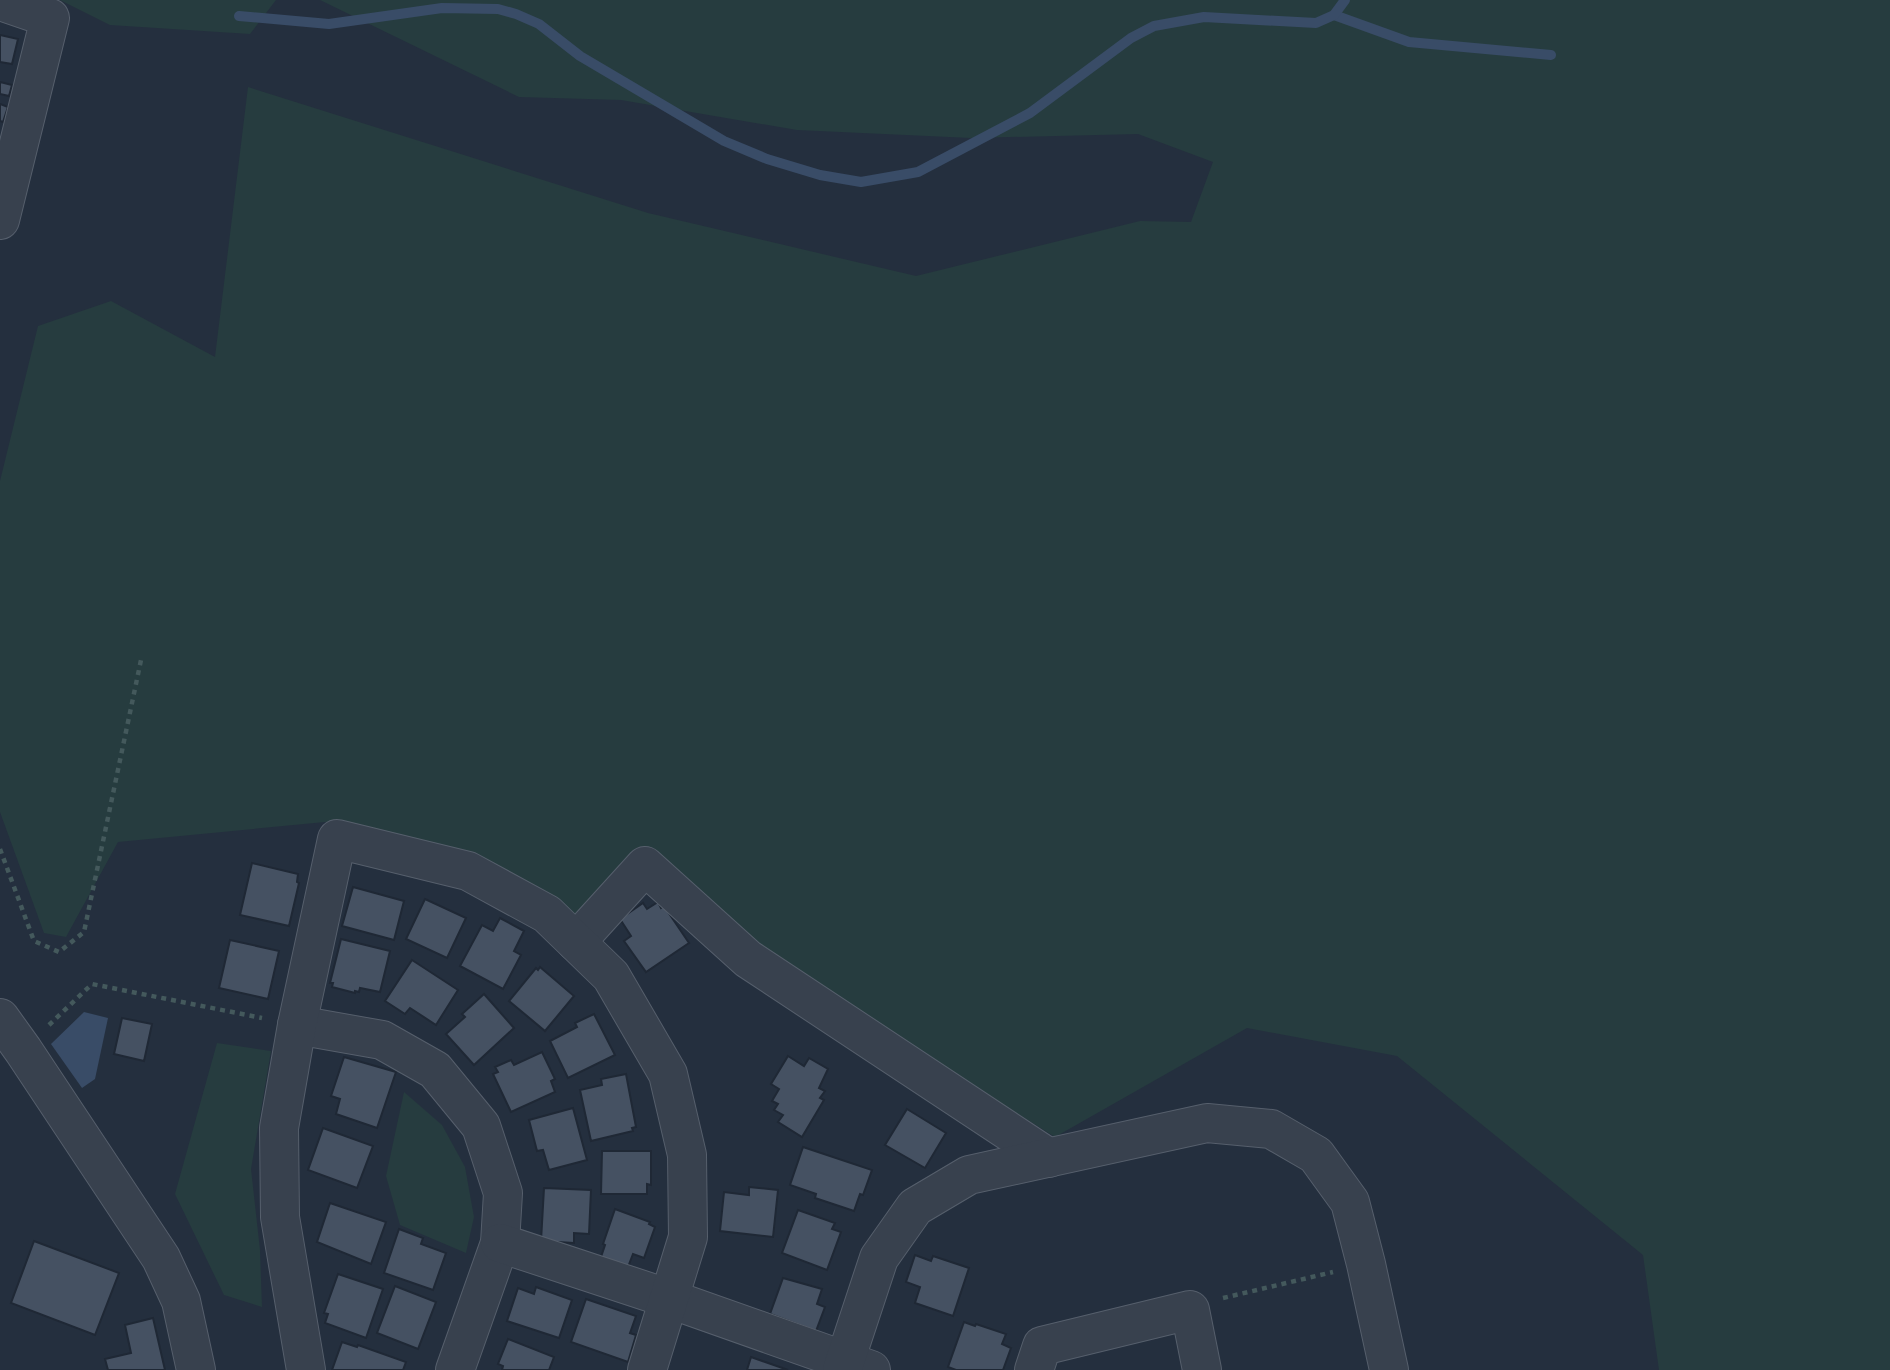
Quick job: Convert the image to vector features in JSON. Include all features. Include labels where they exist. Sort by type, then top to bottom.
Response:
[{"type":"street","points":[[0,1],[50,18],[1,208]]},
{"type":"street","points":[[306,1370],[280,1217],[279,1128],[297,1025],[337,839],[468,871],[547,914],[611,976],[668,1074],[687,1155],[688,1237],[647,1370]]},
{"type":"street","points":[[576,942],[645,866],[748,959],[1049,1158]]},
{"type":"street","points":[[0,1018],[161,1258],[181,1301],[196,1370]]},
{"type":"street","points":[[297,1025],[382,1040],[435,1070],[481,1126],[503,1193],[500,1243],[455,1370]]},
{"type":"street","points":[[500,1243],[670,1299],[853,1367],[880,1258],[915,1207],[969,1175],[1207,1124],[1271,1129],[1316,1155],[1350,1202],[1389,1370]]},
{"type":"street","points":[[1034,1370],[1042,1346],[1189,1310],[1202,1370]]},
{"type":"path","points":[[0,849],[34,941],[59,952],[84,932],[141,660]]},
{"type":"path","points":[[23,1050],[92,984],[297,1025]]},
{"type":"path","points":[[1189,1310],[1202,1303],[1366,1264]]},
{"type":"green space","points":[[60,0],[276,0],[250,34],[110,25]]},
{"type":"green space","points":[[320,0],[1890,0],[1890,1370],[1659,1370],[1643,1255],[1397,1056],[1247,1028],[1055,1137],[762,954],[646,850],[579,923],[457,854],[325,822],[118,842],[66,937],[44,933],[0,812],[0,481],[38,326],[111,301],[215,357],[248,87],[648,213],[916,276],[1140,221],[1191,222],[1213,162],[1138,134],[971,138],[797,130],[621,100],[519,97]]},
{"type":"green space","points":[[217,1043],[271,1051],[251,1169],[260,1250],[262,1307],[224,1295],[175,1194]]},
{"type":"green space","points":[[404,1092],[442,1125],[465,1167],[474,1217],[466,1253],[400,1225],[386,1176]]},
{"type":"water","points":[[84,1012],[108,1018],[95,1079],[82,1088],[51,1044]]},
{"type":"building","points":[[0,35],[18,39],[12,64],[0,62]]},
{"type":"building","points":[[0,82],[12,85],[9,96],[0,94]]},
{"type":"building","points":[[0,104],[8,107],[3,122],[0,121]]},
{"type":"building","points":[[252,863],[298,874],[299,883],[289,926],[240,915]]},
{"type":"building","points":[[353,887],[404,901],[394,940],[342,926]]},
{"type":"building","points":[[425,899],[466,918],[447,958],[406,939]]},
{"type":"building","points":[[658,902],[661,908],[664,906],[689,943],[646,972],[624,941],[631,936],[620,919],[643,903],[647,909]]},
{"type":"building","points":[[500,918],[524,931],[514,951],[521,955],[503,989],[460,966],[482,925],[493,931]]},
{"type":"building","points":[[341,939],[390,951],[380,992],[360,988],[359,992],[355,993],[332,987],[333,983],[330,983]]},
{"type":"building","points":[[230,940],[279,951],[268,999],[219,988]]},
{"type":"building","points":[[412,960],[458,990],[436,1025],[410,1008],[405,1014],[385,1001]]},
{"type":"building","points":[[540,967],[574,996],[545,1031],[509,1001],[536,968],[538,970]]},
{"type":"building","points":[[484,994],[514,1028],[474,1065],[446,1034],[465,1017],[462,1014]]},
{"type":"building","points":[[594,1014],[615,1055],[568,1078],[550,1041],[577,1027],[575,1023]]},
{"type":"building","points":[[122,1018],[152,1024],[144,1061],[114,1054]]},
{"type":"building","points":[[542,1052],[555,1079],[551,1081],[555,1092],[511,1112],[493,1074],[498,1072],[495,1067],[511,1060],[514,1065]]},
{"type":"building","points":[[788,1056],[804,1066],[809,1058],[828,1069],[819,1088],[825,1091],[820,1098],[824,1100],[802,1137],[778,1122],[783,1115],[774,1110],[778,1104],[772,1101],[779,1089],[771,1084]]},
{"type":"building","points":[[344,1057],[396,1072],[377,1128],[336,1114],[340,1099],[331,1096]]},
{"type":"building","points":[[626,1074],[636,1127],[632,1128],[633,1131],[591,1141],[580,1090],[602,1085],[601,1079]]},
{"type":"building","points":[[573,1108],[587,1160],[549,1170],[543,1150],[537,1151],[529,1120]]},
{"type":"building","points":[[907,1109],[946,1133],[925,1168],[885,1145]]},
{"type":"building","points":[[323,1128],[373,1146],[357,1188],[308,1170]]},
{"type":"building","points":[[803,1147],[872,1170],[854,1211],[815,1198],[816,1194],[790,1185]]},
{"type":"building","points":[[602,1151],[651,1151],[651,1185],[647,1184],[647,1194],[601,1194]]},
{"type":"building","points":[[749,1187],[778,1190],[773,1237],[720,1231],[724,1192],[749,1195]]},
{"type":"building","points":[[544,1188],[591,1190],[589,1234],[574,1233],[574,1243],[541,1241]]},
{"type":"building","points":[[330,1203],[386,1222],[371,1264],[317,1242]]},
{"type":"building","points":[[615,1209],[650,1222],[649,1224],[655,1227],[644,1258],[633,1254],[628,1267],[601,1257]]},
{"type":"building","points":[[798,1210],[835,1223],[832,1229],[841,1232],[827,1270],[782,1253]]},
{"type":"building","points":[[399,1229],[423,1238],[421,1244],[446,1253],[433,1290],[384,1273]]},
{"type":"building","points":[[34,1241],[119,1273],[95,1335],[11,1303]]},
{"type":"building","points":[[915,1255],[931,1261],[933,1256],[969,1268],[953,1316],[915,1303],[920,1287],[906,1282]]},
{"type":"building","points":[[338,1274],[383,1289],[366,1338],[325,1323],[328,1314],[324,1313]]},
{"type":"building","points":[[783,1278],[822,1289],[817,1304],[825,1307],[816,1331],[770,1314]]},
{"type":"building","points":[[395,1286],[436,1302],[418,1349],[377,1333]]},
{"type":"building","points":[[536,1287],[572,1300],[559,1338],[507,1321],[518,1288],[534,1294]]},
{"type":"building","points":[[586,1299],[636,1316],[630,1333],[636,1335],[628,1362],[571,1342]]},
{"type":"building","points":[[153,1318],[165,1370],[108,1370],[105,1359],[131,1353],[125,1325]]},
{"type":"building","points":[[964,1322],[1006,1334],[1002,1344],[1011,1348],[1003,1370],[956,1370],[948,1367]]},
{"type":"building","points":[[508,1339],[554,1357],[549,1370],[502,1370],[503,1366],[498,1364]]},
{"type":"building","points":[[342,1342],[406,1362],[403,1370],[332,1370]]},
{"type":"building","points":[[751,1357],[788,1370],[747,1370]]},
{"type":"waterway","points":[[239,16],[329,24],[442,8],[498,9],[539,24],[580,56],[724,141],[767,159],[820,175],[861,182],[918,172],[1030,113],[1131,38],[1154,26],[1204,17],[1316,23],[1334,15],[1345,0]]},
{"type":"waterway","points":[[1334,15],[1409,42],[1551,55]]}]
